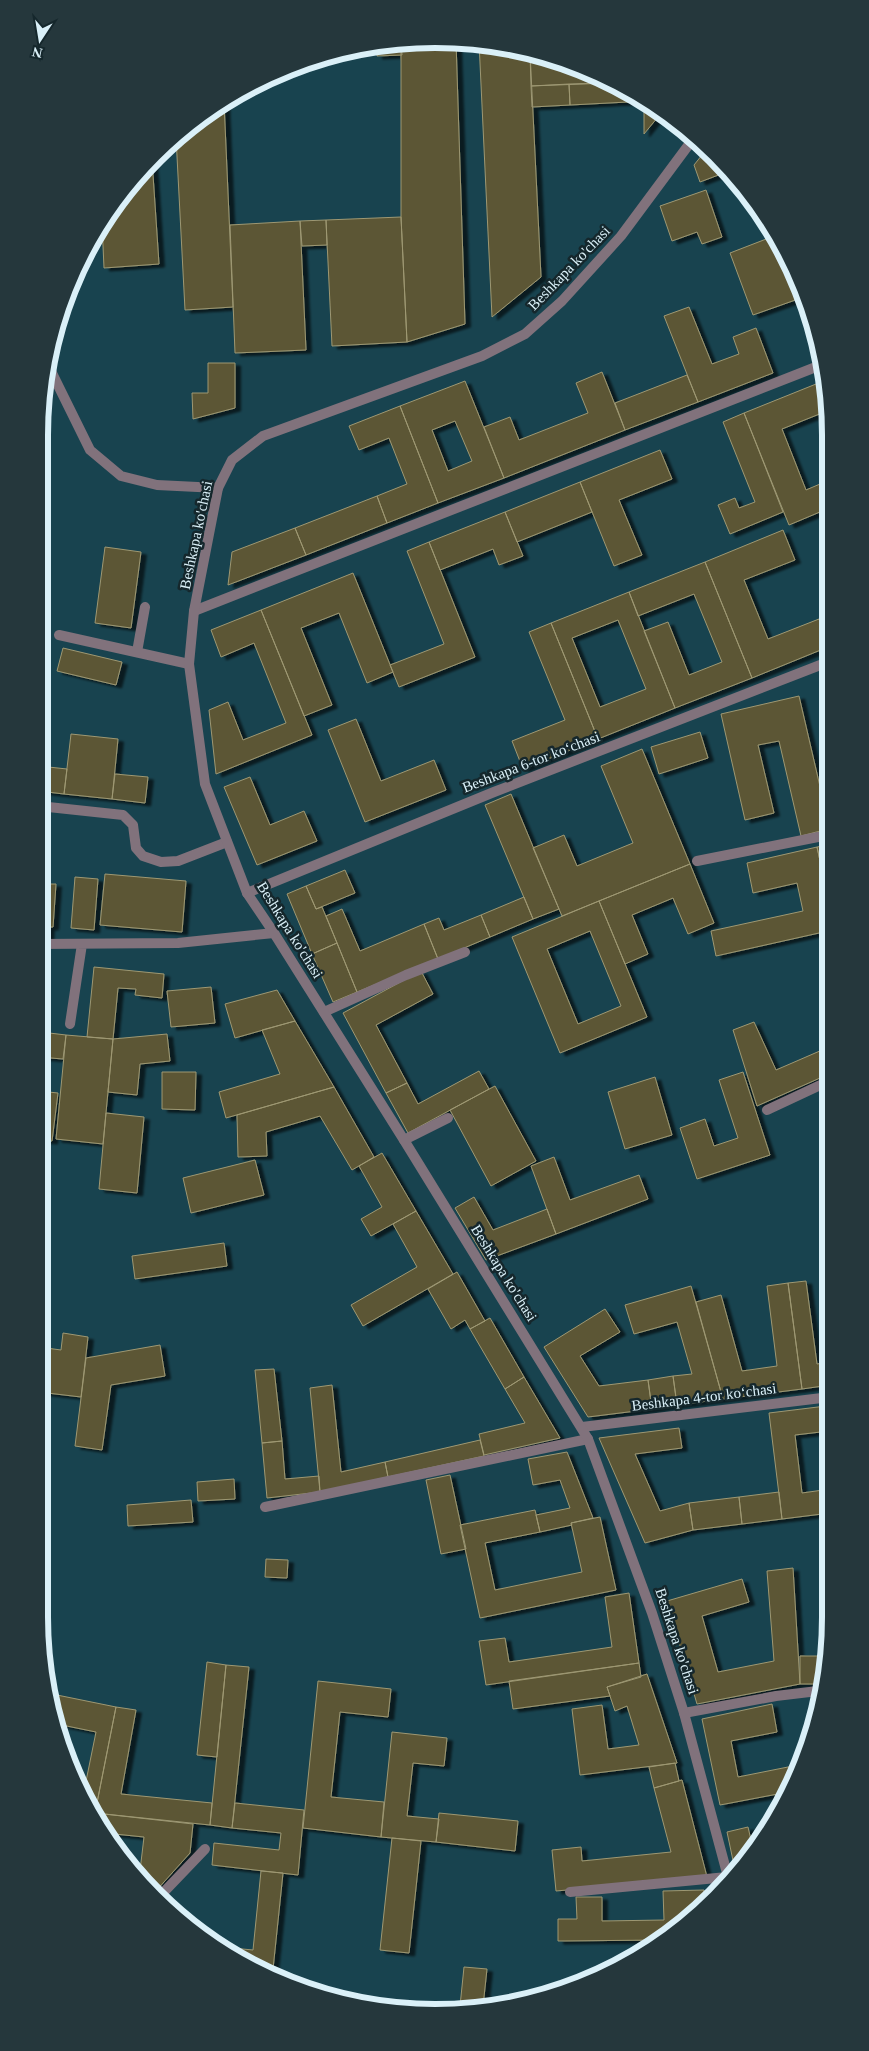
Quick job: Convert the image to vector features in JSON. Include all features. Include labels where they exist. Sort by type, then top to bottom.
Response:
[{"type":"street","name":"Beshkapa ko'chasi","points":[[690,144],[621,236],[562,301],[525,334],[482,356],[263,436],[232,460],[218,488],[194,611],[189,664],[205,784],[247,893],[324,1012],[582,1426],[652,1613],[684,1713],[726,1871]]},
{"type":"street","points":[[194,611],[815,366]]},
{"type":"street","points":[[53,374],[90,450],[121,476],[157,485],[218,488]]},
{"type":"street","points":[[137,652],[145,607]]},
{"type":"street","points":[[59,635],[189,664]]},
{"type":"street","name":"Beshkapa 6-tor koʻchasi","points":[[247,893],[494,792],[822,664]]},
{"type":"street","points":[[48,807],[123,815],[133,825],[136,848],[143,856],[161,862],[178,861],[227,842]]},
{"type":"street","points":[[697,861],[822,836]]},
{"type":"street","points":[[48,944],[178,944],[274,933]]},
{"type":"street","points":[[70,1024],[82,944]]},
{"type":"street","points":[[324,1012],[406,975],[465,952]]},
{"type":"street","points":[[768,1110],[822,1084]]},
{"type":"street","points":[[404,1140],[448,1118]]},
{"type":"street","name":"Beshkapa 4-tor koʻchasi","points":[[582,1426],[822,1398]]},
{"type":"street","points":[[265,1507],[588,1440]]},
{"type":"street","points":[[684,1713],[776,1696],[814,1691]]},
{"type":"street","points":[[163,1892],[205,1849]]},
{"type":"street","points":[[570,1892],[720,1878]]},
{"type":"building","points":[[456,48],[465,324],[407,342],[401,217],[401,49]]},
{"type":"building","points":[[402,49],[402,55],[377,56],[377,52]]},
{"type":"building","points":[[479,50],[530,60],[541,277],[492,317]]},
{"type":"building","points":[[530,60],[559,68],[598,83],[531,86]]},
{"type":"building","points":[[597,83],[628,99],[628,102],[570,105],[569,84]]},
{"type":"building","points":[[569,84],[570,105],[532,107],[531,86]]},
{"type":"building","points":[[644,109],[657,118],[644,134]]},
{"type":"building","points":[[224,110],[233,307],[185,310],[176,146],[199,127]]},
{"type":"building","points":[[702,155],[720,174],[700,182],[694,165]]},
{"type":"building","points":[[153,170],[159,264],[104,268],[103,235],[127,199]]},
{"type":"building","points":[[706,190],[722,237],[702,244],[697,232],[672,241],[660,206]]},
{"type":"building","points":[[401,217],[407,342],[332,346],[326,220]]},
{"type":"building","points":[[326,220],[327,245],[302,246],[300,221]]},
{"type":"building","points":[[300,221],[306,350],[235,353],[230,225]]},
{"type":"building","points":[[768,238],[782,263],[797,299],[753,315],[730,253]]},
{"type":"building","points":[[689,307],[712,364],[739,354],[733,337],[756,328],[773,373],[698,402],[664,316]]},
{"type":"building","points":[[208,363],[235,363],[235,408],[193,419],[192,393],[208,393]]},
{"type":"building","points":[[602,372],[625,430],[504,478],[484,427],[510,417],[519,440],[588,413],[576,383]]},
{"type":"building","points":[[687,375],[698,402],[625,430],[615,403]]},
{"type":"building","points":[[465,381],[504,478],[438,503],[400,406]],"holes":[[[455,421],[472,461],[448,471],[432,430]]]},
{"type":"building","points":[[818,383],[821,413],[782,429],[806,490],[822,483],[822,511],[789,525],[744,413]]},
{"type":"building","points":[[400,406],[438,503],[387,523],[377,496],[407,484],[389,438],[359,450],[349,426]]},
{"type":"building","points":[[744,413],[783,512],[730,534],[718,505],[735,498],[739,508],[755,502],[723,422]]},
{"type":"building","points":[[660,450],[672,479],[619,500],[642,555],[614,566],[580,482]]},
{"type":"building","points":[[580,482],[592,512],[517,542],[505,512]]},
{"type":"building","points":[[377,496],[387,523],[306,555],[295,528]]},
{"type":"building","points":[[505,512],[523,556],[499,565],[493,549],[440,570],[429,542]]},
{"type":"building","points":[[295,528],[306,555],[228,585],[232,552]]},
{"type":"building","points":[[783,530],[795,560],[744,580],[768,639],[819,619],[822,626],[822,649],[752,678],[705,562]]},
{"type":"building","points":[[429,542],[475,657],[399,687],[390,665],[444,644],[407,551]]},
{"type":"building","points":[[105,547],[141,552],[131,628],[95,623]]},
{"type":"building","points":[[705,562],[752,678],[675,708],[644,631],[668,622],[689,675],[722,662],[694,594],[638,616],[629,592]]},
{"type":"building","points":[[353,573],[393,672],[367,683],[339,613],[301,628],[332,705],[304,716],[261,610]]},
{"type":"building","points":[[629,592],[675,708],[598,739],[551,623]],"holes":[[[618,620],[646,689],[600,707],[572,638]]]},
{"type":"building","points":[[261,610],[312,735],[216,774],[209,710],[228,702],[243,740],[286,723],[254,643],[221,657],[211,630]]},
{"type":"building","points":[[551,623],[598,739],[523,769],[512,741],[565,720],[529,632]]},
{"type":"building","points":[[63,648],[122,662],[116,685],[57,671]]},
{"type":"building","points":[[799,696],[822,795],[822,831],[801,836],[779,741],[758,745],[774,813],[745,820],[721,714]]},
{"type":"building","points":[[356,719],[381,781],[434,760],[446,790],[365,822],[328,730]]},
{"type":"building","points":[[700,732],[708,758],[659,774],[651,747]]},
{"type":"building","points":[[71,734],[118,739],[112,799],[64,794]]},
{"type":"building","points":[[642,749],[690,864],[562,916],[533,848],[564,835],[577,866],[633,843],[601,766]]},
{"type":"building","points":[[48,767],[67,769],[64,794],[48,792]]},
{"type":"building","points":[[115,774],[148,777],[145,803],[112,799]]},
{"type":"building","points":[[250,777],[270,825],[304,811],[317,841],[257,865],[224,787]]},
{"type":"building","points":[[511,794],[559,909],[533,919],[485,805]]},
{"type":"building","points":[[822,846],[822,870],[817,847]]},
{"type":"building","points":[[817,847],[822,870],[822,932],[716,956],[711,931],[803,911],[797,883],[753,893],[747,863]]},
{"type":"building","points":[[690,864],[714,923],[688,934],[673,898],[632,915],[648,954],[625,964],[599,901]]},
{"type":"building","points":[[345,870],[355,893],[316,909],[306,886]]},
{"type":"building","points":[[105,874],[186,881],[182,932],[100,925]]},
{"type":"building","points":[[75,877],[98,879],[94,930],[71,928]]},
{"type":"building","points":[[48,884],[56,884],[53,927],[48,927]]},
{"type":"building","points":[[306,886],[316,909],[322,907],[337,943],[312,954],[287,894]]},
{"type":"building","points":[[524,897],[533,919],[490,937],[481,915]]},
{"type":"building","points":[[599,901],[647,1017],[560,1053],[512,937]],"holes":[[[590,931],[621,1006],[578,1024],[547,949]]]},
{"type":"building","points":[[342,909],[360,951],[424,924],[438,959],[357,992],[326,916]]},
{"type":"building","points":[[481,915],[490,937],[438,959],[424,924],[439,918],[444,930]]},
{"type":"building","points":[[337,943],[357,992],[333,1002],[312,954]]},
{"type":"building","points":[[94,967],[164,974],[162,998],[135,995],[136,989],[118,988],[113,1039],[87,1037]]},
{"type":"building","points":[[421,971],[433,994],[376,1025],[407,1083],[386,1093],[343,1013]]},
{"type":"building","points":[[211,987],[215,1023],[171,1027],[167,991]]},
{"type":"building","points":[[277,990],[295,1021],[235,1038],[225,1004]]},
{"type":"building","points":[[295,1021],[334,1087],[226,1118],[219,1092],[280,1074],[262,1030]]},
{"type":"building","points":[[754,1022],[776,1070],[822,1050],[822,1077],[757,1106],[733,1030]]},
{"type":"building","points":[[48,1033],[66,1035],[63,1059],[48,1058]]},
{"type":"building","points":[[167,1034],[170,1061],[140,1064],[137,1095],[108,1092],[113,1039]]},
{"type":"building","points":[[66,1035],[113,1039],[103,1144],[56,1139]]},
{"type":"building","points":[[479,1071],[489,1089],[408,1133],[386,1093],[407,1083],[418,1104]]},
{"type":"building","points":[[162,1072],[196,1072],[195,1110],[162,1109]]},
{"type":"building","points":[[743,1072],[770,1155],[697,1179],[680,1128],[705,1119],[714,1146],[738,1138],[719,1080]]},
{"type":"building","points":[[655,1077],[672,1135],[625,1149],[608,1092]]},
{"type":"building","points":[[495,1086],[536,1161],[491,1186],[450,1110]]},
{"type":"building","points":[[334,1087],[374,1157],[352,1170],[320,1116],[266,1132],[267,1156],[238,1157],[237,1115]]},
{"type":"building","points":[[48,1092],[58,1093],[52,1141],[48,1141]]},
{"type":"building","points":[[106,1113],[144,1117],[137,1193],[99,1189]]},
{"type":"building","points":[[382,1153],[416,1211],[371,1236],[361,1219],[382,1207],[359,1166]]},
{"type":"building","points":[[554,1157],[570,1200],[639,1175],[648,1199],[556,1234],[531,1166]]},
{"type":"building","points":[[255,1160],[264,1195],[191,1213],[183,1178]]},
{"type":"building","points":[[474,1197],[493,1230],[547,1209],[556,1234],[486,1260],[455,1208]]},
{"type":"building","points":[[416,1211],[453,1274],[363,1326],[351,1305],[417,1267],[393,1224]]},
{"type":"building","points":[[224,1243],[227,1266],[135,1279],[132,1256]]},
{"type":"building","points":[[457,1272],[485,1321],[470,1329],[465,1320],[451,1329],[428,1289]]},
{"type":"building","points":[[806,1281],[817,1364],[822,1363],[822,1386],[802,1389],[788,1283]]},
{"type":"building","points":[[788,1283],[802,1389],[723,1399],[696,1302],[721,1295],[742,1371],[777,1366],[767,1286]]},
{"type":"building","points":[[691,1286],[723,1399],[677,1405],[673,1376],[692,1374],[677,1322],[634,1334],[625,1305]]},
{"type":"building","points":[[605,1309],[620,1332],[580,1356],[599,1386],[648,1380],[652,1409],[588,1417],[544,1347]]},
{"type":"building","points":[[490,1318],[524,1377],[505,1389],[470,1329]]},
{"type":"building","points":[[63,1333],[88,1337],[81,1397],[48,1393],[48,1348],[61,1350]]},
{"type":"building","points":[[160,1345],[165,1376],[111,1385],[102,1450],[75,1446],[86,1358]]},
{"type":"building","points":[[274,1369],[282,1441],[262,1443],[255,1370]]},
{"type":"building","points":[[673,1376],[677,1405],[652,1409],[648,1380]]},
{"type":"building","points":[[524,1377],[560,1438],[484,1455],[479,1434],[525,1423],[505,1389]]},
{"type":"building","points":[[332,1385],[341,1472],[385,1462],[388,1477],[320,1492],[310,1388]]},
{"type":"building","points":[[822,1406],[822,1432],[795,1435],[802,1493],[822,1490],[822,1514],[782,1519],[769,1413]]},
{"type":"building","points":[[679,1428],[682,1448],[635,1454],[660,1511],[689,1503],[693,1530],[645,1543],[599,1438]]},
{"type":"building","points":[[480,1440],[484,1456],[388,1477],[385,1462]]},
{"type":"building","points":[[282,1441],[285,1479],[319,1476],[320,1492],[267,1498],[262,1443]]},
{"type":"building","points":[[567,1452],[593,1518],[540,1532],[536,1515],[570,1508],[560,1480],[533,1485],[528,1459]]},
{"type":"building","points":[[450,1475],[466,1549],[441,1554],[426,1480]]},
{"type":"building","points":[[234,1479],[235,1499],[198,1501],[197,1482]]},
{"type":"building","points":[[779,1492],[782,1519],[742,1524],[739,1497]]},
{"type":"building","points":[[739,1497],[742,1524],[693,1530],[689,1503]]},
{"type":"building","points":[[191,1500],[193,1522],[128,1526],[127,1505]]},
{"type":"building","points":[[535,1510],[540,1532],[485,1543],[495,1590],[582,1572],[571,1523],[600,1517],[616,1590],[480,1618],[460,1525]]},
{"type":"building","points":[[266,1559],[288,1560],[287,1578],[265,1577]]},
{"type":"building","points":[[793,1568],[800,1684],[697,1704],[667,1601],[742,1579],[749,1602],[702,1616],[718,1672],[774,1661],[767,1571]]},
{"type":"building","points":[[629,1593],[639,1663],[486,1685],[479,1641],[505,1638],[509,1662],[612,1647],[605,1597]]},
{"type":"building","points":[[800,1656],[819,1656],[815,1684],[800,1684]]},
{"type":"building","points":[[207,1662],[226,1665],[217,1757],[197,1755]]},
{"type":"building","points":[[639,1663],[641,1677],[607,1687],[610,1696],[513,1709],[509,1681]]},
{"type":"building","points":[[226,1665],[249,1667],[232,1828],[210,1825]]},
{"type":"building","points":[[647,1674],[677,1763],[580,1775],[572,1709],[602,1705],[608,1749],[639,1745],[627,1706],[615,1711],[607,1687]]},
{"type":"building","points":[[318,1681],[391,1689],[388,1717],[340,1712],[331,1797],[384,1802],[381,1837],[303,1828]]},
{"type":"building","points":[[56,1695],[116,1707],[97,1805],[85,1784],[96,1732],[63,1725]]},
{"type":"building","points":[[772,1704],[777,1732],[731,1741],[738,1777],[791,1766],[779,1794],[720,1805],[702,1719]]},
{"type":"building","points":[[116,1707],[136,1710],[121,1794],[212,1803],[210,1825],[101,1814],[97,1805]]},
{"type":"building","points":[[392,1732],[447,1738],[444,1766],[413,1763],[407,1816],[439,1819],[436,1842],[381,1837]]},
{"type":"building","points":[[675,1763],[679,1781],[654,1788],[649,1767]]},
{"type":"building","points":[[682,1780],[707,1877],[556,1891],[552,1850],[581,1847],[582,1861],[671,1852],[654,1788]]},
{"type":"building","points":[[235,1803],[304,1810],[298,1875],[212,1865],[214,1843],[279,1850],[281,1833],[232,1828]]},
{"type":"building","points":[[439,1813],[518,1821],[515,1851],[436,1842]]},
{"type":"building","points":[[101,1814],[193,1824],[190,1853],[159,1888],[140,1868],[144,1837],[114,1834]]},
{"type":"building","points":[[748,1827],[751,1839],[733,1862],[727,1832]]},
{"type":"building","points":[[392,1838],[421,1841],[409,1953],[380,1950]]},
{"type":"building","points":[[261,1871],[283,1873],[273,1968],[235,1948],[253,1950]]},
{"type":"building","points":[[704,1890],[704,1894],[670,1924],[647,1940],[558,1941],[558,1919],[577,1919],[576,1897],[602,1897],[602,1921],[664,1920],[663,1891]]},
{"type":"building","points":[[464,1967],[487,1969],[484,2000],[460,2003]]}]
